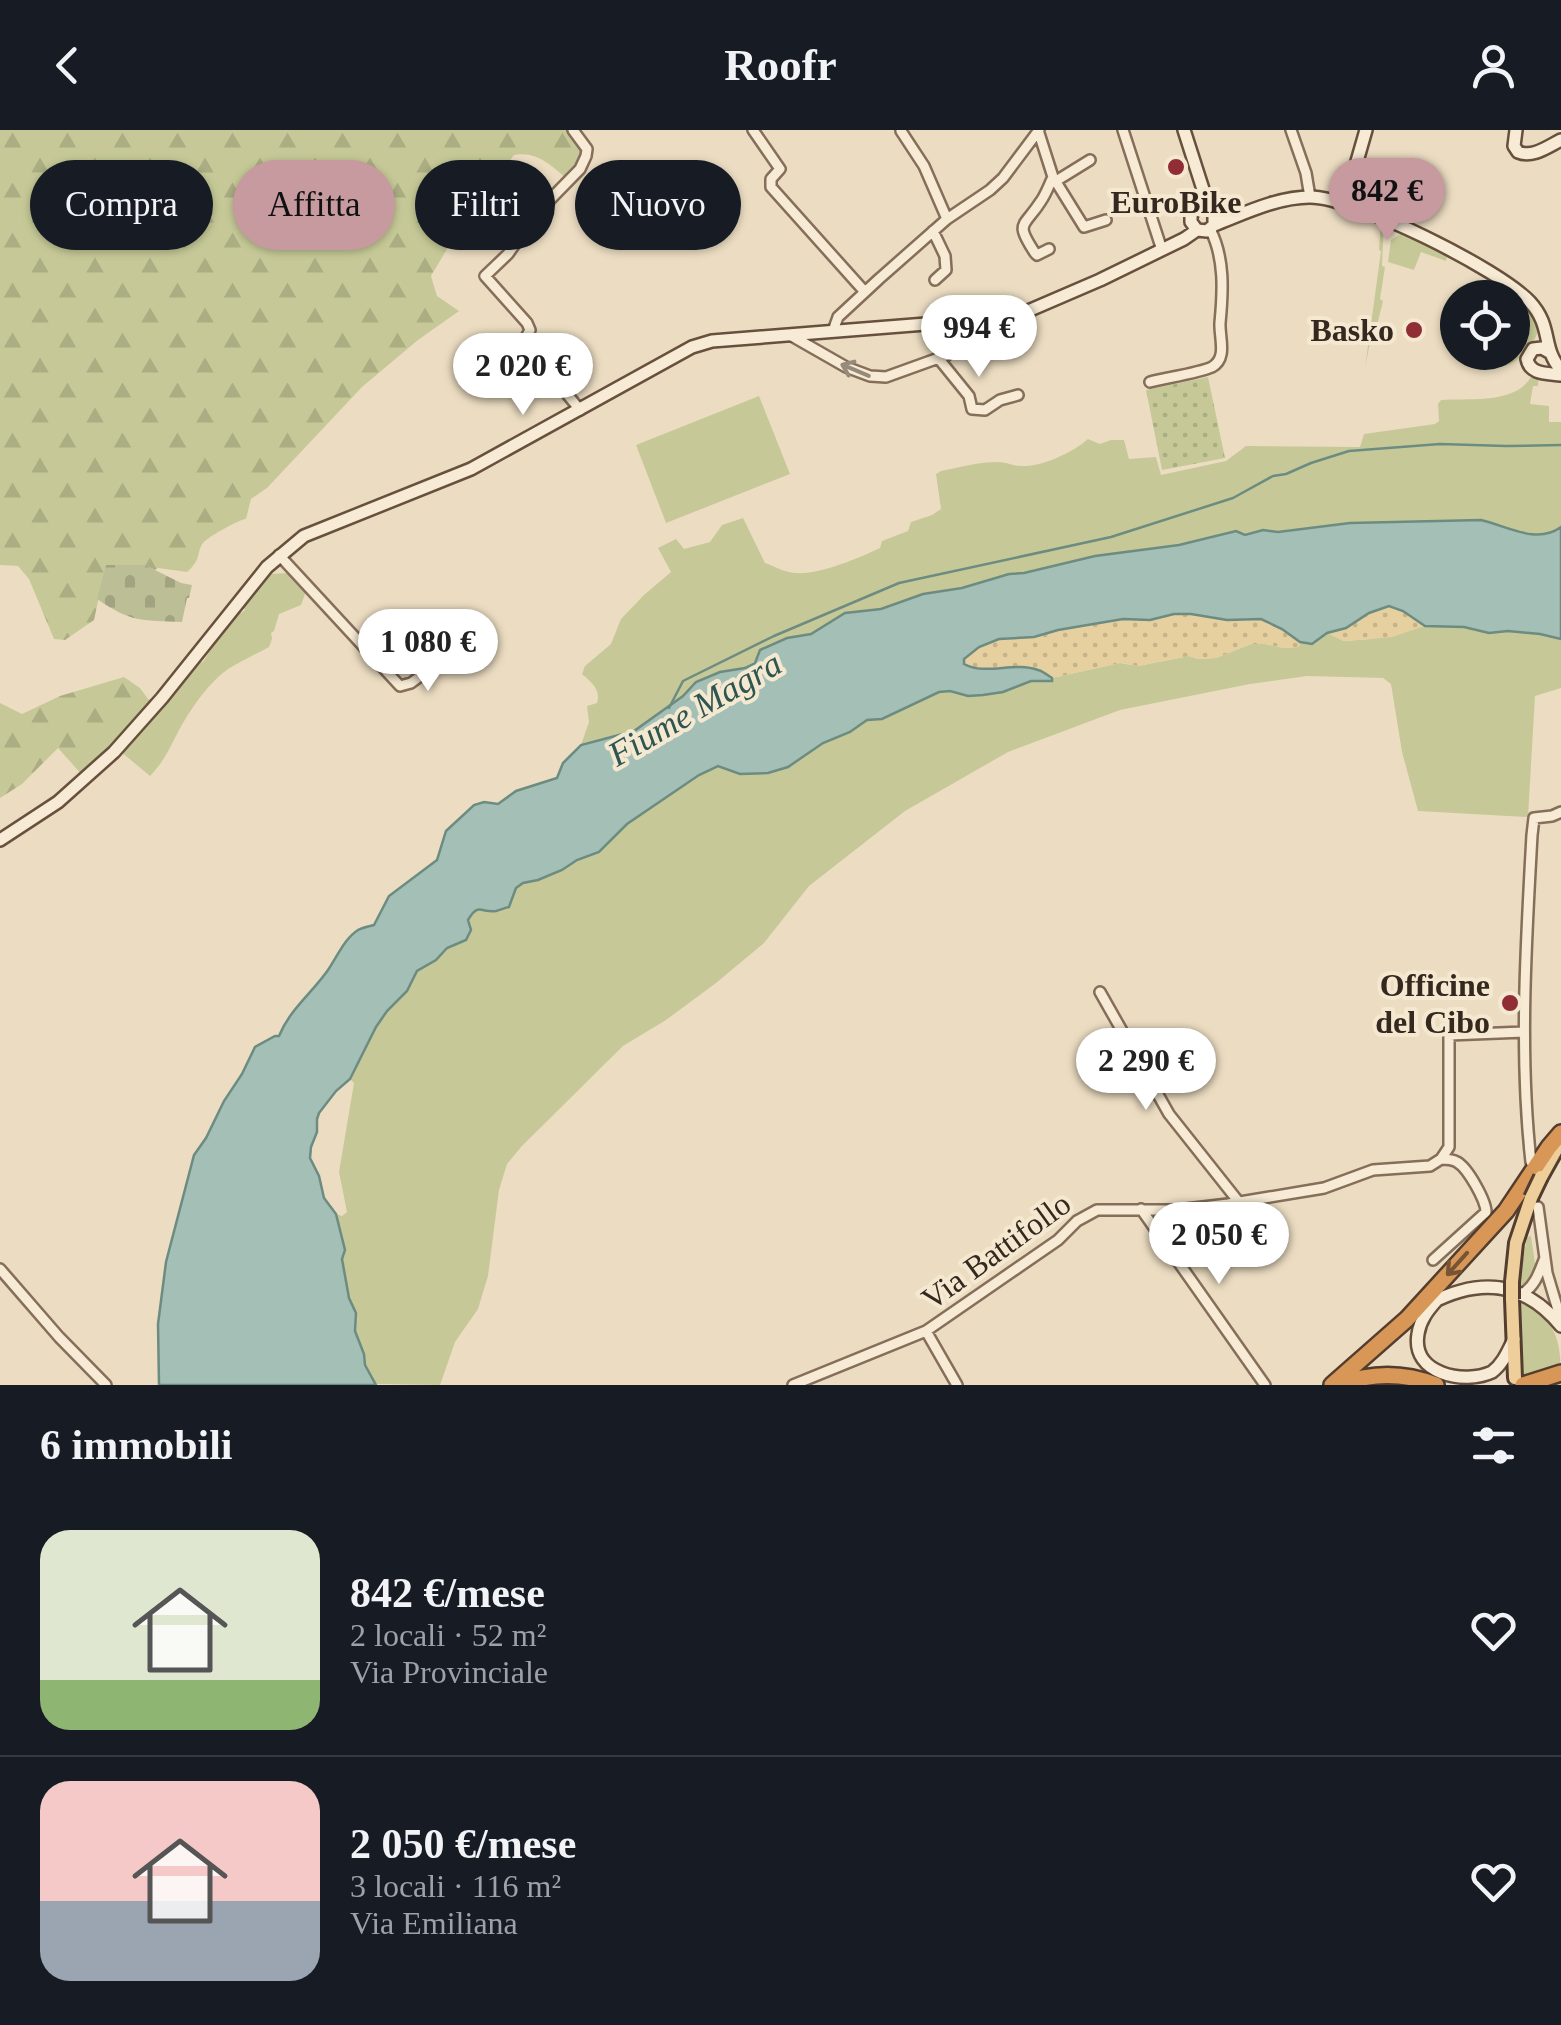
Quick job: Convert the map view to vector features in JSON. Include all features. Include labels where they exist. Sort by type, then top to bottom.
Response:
[{"type":"highway","points":[[1335,1385],[1407,1318],[1506,1211],[1561,1133]]},
{"type":"highway","points":[[1519,1382],[1561,1372]]},
{"type":"highway","points":[[1335,1385],[1376,1374],[1406,1376],[1436,1385]]},
{"type":"main road","points":[[1184,130],[1201,186],[1204,220]]},
{"type":"main road","points":[[1345,203],[1366,130]]},
{"type":"main road","points":[[1516,130],[1514,146],[1524,155],[1561,140]]},
{"type":"main road","points":[[0,840],[58,802],[114,752],[249,587],[279,555],[304,536],[471,469],[692,347],[712,341],[1006,318],[1032,311],[1162,250],[1204,220],[1234,217],[1310,197],[1374,213],[1476,264],[1520,292],[1538,312],[1546,329],[1548,368],[1541,372]]},
{"type":"main road","points":[[1546,352],[1530,352],[1528,362],[1532,369],[1561,373]]},
{"type":"main road","points":[[1546,352],[1561,373]]},
{"type":"main road","points":[[1519,1382],[1514,1339],[1514,1262],[1524,1215],[1561,1141]]},
{"type":"main road","points":[[1407,1318],[1456,1292],[1489,1286],[1501,1287],[1545,1309],[1560,1324]]},
{"type":"main road","points":[[1437,1300],[1426,1312],[1417,1336],[1422,1359],[1442,1376],[1466,1380],[1488,1374],[1502,1362],[1514,1339]]},
{"type":"street","points":[[573,130],[587,148],[580,169],[536,214],[508,254],[485,276],[528,323],[530,330],[524,342],[580,410]]},
{"type":"street","points":[[753,130],[780,169],[771,179],[771,187],[864,292]]},
{"type":"street","points":[[833,331],[838,318],[864,292],[932,231],[1003,178],[1038,130]]},
{"type":"street","points":[[1038,130],[1054,179],[1084,227],[1106,220]]},
{"type":"street","points":[[1124,130],[1162,250]]},
{"type":"street","points":[[1291,130],[1310,197]]},
{"type":"street","points":[[902,131],[924,166],[947,219]]},
{"type":"street","points":[[1049,249],[1035,253],[1024,236],[1024,220],[1054,179],[1090,160]]},
{"type":"street","points":[[1150,382],[1213,366],[1220,358],[1224,295],[1217,246],[1204,220]]},
{"type":"street","points":[[932,231],[945,256],[946,270],[934,280]]},
{"type":"street","points":[[790,335],[846,367],[870,376],[886,376],[939,358],[1006,318]]},
{"type":"street","points":[[939,358],[968,396],[972,409],[985,410],[1018,395]]},
{"type":"street","points":[[279,555],[400,686],[411,683],[438,663]]},
{"type":"street","points":[[1531,1162],[1524,1032],[1534,818],[1561,812]]},
{"type":"street","points":[[1100,992],[1168,1114],[1238,1201]]},
{"type":"street","points":[[1432,1260],[1486,1212],[1486,1204],[1463,1166],[1455,1160],[1441,1159],[1449,1147],[1449,1034],[1524,1032]]},
{"type":"street","name":"Via Battifollo","points":[[793,1385],[926,1332],[1058,1240],[1077,1220],[1097,1210],[1177,1210],[1228,1204],[1324,1188],[1373,1170],[1430,1166],[1441,1159]]},
{"type":"street","points":[[1538,1208],[1560,1324]]},
{"type":"street","points":[[1141,1209],[1265,1385]]},
{"type":"street","points":[[1517,1296],[1529,1290],[1545,1258]]},
{"type":"street","points":[[0,1269],[106,1385]]},
{"type":"street","points":[[926,1332],[956,1385]]},
{"type":"green space","points":[[0,130],[568,130],[580,144],[583,160],[575,160],[575,170],[567,179],[555,169],[555,160],[522,154],[510,160],[415,160],[415,250],[446,250],[431,276],[437,296],[459,311],[362,387],[267,488],[251,499],[246,519],[203,543],[187,572],[155,570],[145,565],[106,565],[94,620],[65,640],[54,639],[29,579],[18,566],[0,565]]},
{"type":"green space","points":[[1381,219],[1383,301],[1365,368],[1381,251]]},
{"type":"green space","points":[[1402,233],[1447,255],[1446,261],[1421,252],[1414,270],[1388,262],[1391,240]]},
{"type":"green space","points":[[1530,314],[1537,328],[1530,345]]},
{"type":"green space","points":[[1539,374],[1530,404],[1549,406],[1549,422],[1561,422],[1561,527],[1552,534],[1527,535],[1481,520],[1350,523],[1245,535],[1236,532],[1009,574],[923,594],[881,609],[845,613],[811,634],[787,638],[745,668],[720,672],[696,682],[634,731],[581,745],[589,722],[587,706],[597,703],[598,698],[594,686],[582,674],[585,666],[611,644],[621,619],[671,572],[658,548],[676,539],[684,549],[710,542],[722,525],[743,518],[765,563],[792,573],[816,571],[880,548],[882,541],[908,531],[911,522],[941,509],[936,474],[941,471],[991,462],[1038,464],[1065,454],[1088,439],[1100,444],[1124,440],[1129,459],[1156,457],[1161,475],[1226,461],[1246,446],[1360,447],[1364,434],[1435,424],[1439,421],[1441,400],[1504,396]]},
{"type":"green space","points":[[1208,377],[1225,458],[1162,470],[1146,390]]},
{"type":"green space","points":[[759,396],[790,474],[666,523],[636,445]]},
{"type":"green space","points":[[106,565],[145,565],[192,585],[182,622],[137,619],[97,599]]},
{"type":"green space","points":[[296,570],[312,588],[301,605],[279,614],[269,647],[228,669],[209,687],[150,776],[120,751],[195,663],[203,662],[235,612],[245,610],[242,604],[269,574]]},
{"type":"green space","points":[[1425,626],[1561,639],[1561,688],[1535,696],[1528,817],[1418,811],[1402,752],[1391,684],[1383,678],[1307,676],[1250,684],[1120,710],[1008,752],[905,811],[809,886],[764,943],[666,1020],[623,1046],[522,1146],[507,1164],[499,1190],[488,1276],[478,1309],[455,1342],[440,1385],[375,1384],[355,1331],[356,1313],[349,1298],[336,1214],[342,1216],[347,1212],[339,1172],[354,1083],[350,1079],[387,1011],[407,991],[417,971],[447,948],[466,940],[474,913],[509,907],[515,888],[523,883],[599,852],[627,824],[699,775],[718,766],[740,774],[768,773],[788,767],[867,720],[882,719],[939,692],[983,695],[1120,663],[1138,666],[1189,656],[1216,658],[1251,644],[1299,647],[1300,642],[1312,644],[1327,633],[1344,641]]},
{"type":"green space","points":[[124,677],[154,700],[83,776],[58,748],[22,784],[0,798],[0,703],[22,714],[60,696]]},
{"type":"green space","points":[[1531,1236],[1536,1270],[1523,1287],[1519,1282],[1527,1237]]},
{"type":"green space","points":[[1520,1298],[1543,1316],[1555,1334],[1561,1385],[1522,1385]]},
{"type":"sand","points":[[1389,606],[1425,626],[1392,637],[1344,641],[1327,633],[1373,611]]},
{"type":"sand","points":[[1174,614],[1261,619],[1300,642],[1299,647],[1251,644],[1216,658],[1189,656],[1138,666],[1120,663],[1052,678],[1029,667],[981,669],[964,664],[964,659],[979,647],[999,639]]},
{"type":"water","name":"Fiume Magra","points":[[1481,520],[1532,534],[1561,527],[1561,639],[1425,626],[1389,606],[1346,628],[1327,633],[1312,644],[1300,642],[1261,619],[1227,620],[1191,614],[1123,619],[1034,637],[999,639],[979,647],[964,659],[964,664],[981,669],[1029,668],[1043,672],[1052,681],[1031,681],[983,695],[939,692],[882,719],[867,720],[788,767],[768,773],[740,774],[718,766],[627,824],[599,852],[523,883],[516,888],[509,907],[475,911],[468,920],[471,930],[466,940],[447,948],[417,971],[407,991],[387,1011],[350,1079],[319,1113],[311,1147],[310,1158],[324,1198],[336,1214],[345,1250],[342,1259],[349,1298],[356,1313],[355,1331],[365,1365],[376,1385],[159,1385],[158,1324],[166,1262],[194,1155],[255,1047],[279,1036],[349,938],[359,929],[374,925],[389,896],[437,860],[446,831],[474,805],[498,804],[516,791],[557,778],[563,763],[581,745],[634,731],[696,682],[720,672],[745,668],[755,663],[760,650],[787,638],[811,634],[845,613],[881,609],[923,594],[1009,574],[1095,556],[1179,545],[1236,531],[1245,535],[1350,523]]},
{"type":"waterway","name":"Fiume Magra","points":[[669,708],[683,681],[774,636],[899,583],[1111,537],[1233,498],[1273,476],[1349,451],[1440,444],[1561,445]]},
{"type":"place","name":"EuroBike","points":[[1176,167]]},
{"type":"place","name":"Basko","points":[[1414,330]]},
{"type":"place","name":"Officine del Cibo","points":[[1510,1003]]}]
